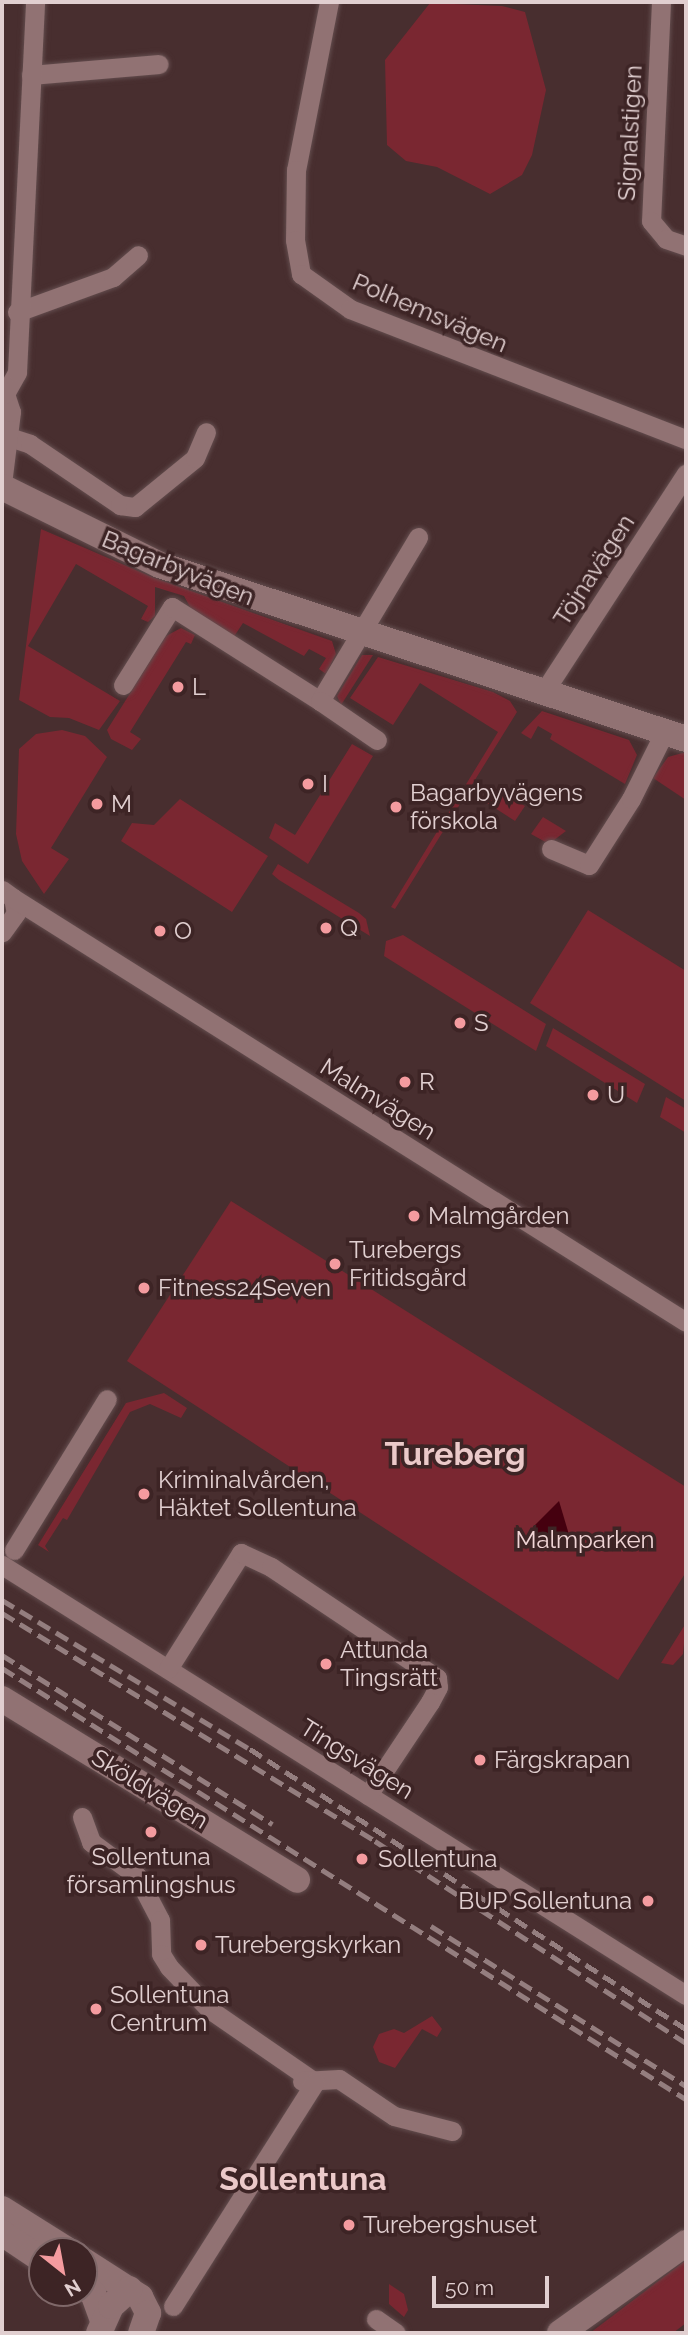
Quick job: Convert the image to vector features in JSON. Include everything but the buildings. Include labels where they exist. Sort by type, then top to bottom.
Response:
[{"type":"street","points":[[2,485],[11,412],[5,394],[17,372],[17,312],[35,2]]},
{"type":"street","name":"Polhemsvägen","points":[[328,2],[296,170],[295,240],[301,274],[350,309],[686,439]]},
{"type":"street","name":"Signalstigen","points":[[661,2],[651,221],[666,239],[686,246]]},
{"type":"street","points":[[31,75],[159,64]]},
{"type":"street","points":[[17,312],[113,277],[138,255]]},
{"type":"street","name":"Bagarbyvägen","points":[[9,436],[30,444],[120,505],[135,507],[195,458],[206,432]]},
{"type":"street","name":"Töjnavägen","points":[[543,693],[686,474]]},
{"type":"street","name":"Bagarbyvägen","points":[[2,485],[160,565],[360,634],[675,735],[589,865],[551,849]]},
{"type":"street","points":[[320,701],[418,537]]},
{"type":"street","name":"Bagarbyvägen","points":[[123,685],[172,607],[377,740]]},
{"type":"street","points":[[4,931],[16,913],[7,894]]},
{"type":"street","name":"Malmvägen","points":[[7,894],[42,919],[686,1322]]},
{"type":"street","points":[[4,931],[42,919]]},
{"type":"street","points":[[8,1558],[107,1399]]},
{"type":"street","points":[[168,1669],[241,1553],[271,1567],[437,1678],[438,1688],[430,1702],[368,1795]]},
{"type":"street","name":"Tingsvägen","points":[[8,1558],[168,1669],[686,1995]]},
{"type":"street","name":"Sköldvägen","points":[[2,1699],[297,1880]]},
{"type":"street","points":[[82,1817],[91,1842],[137,1876],[160,1920],[161,1954],[169,1967],[209,2009],[315,2082]]},
{"type":"street","points":[[293,2080],[338,2080],[394,2116],[452,2131]]},
{"type":"street","points":[[173,2306],[315,2082]]},
{"type":"street","points":[[2,2209],[47,2237]]},
{"type":"street","points":[[2,2233],[28,2251]]},
{"type":"street","points":[[560,2333],[686,2243]]},
{"type":"street","points":[[98,2269],[130,2289],[144,2302],[148,2314],[142,2333]]},
{"type":"street","points":[[578,2333],[637,2278]]},
{"type":"street","points":[[101,2327],[130,2289]]},
{"type":"street","points":[[96,2307],[101,2327]]},
{"type":"street","points":[[376,2319],[397,2333]]},
{"type":"green space","points":[[430,3],[502,6],[525,12],[546,90],[532,155],[522,175],[490,194],[437,167],[406,161],[387,145],[385,60]]},
{"type":"green space","points":[[41,529],[152,577],[332,641],[336,654],[326,674],[319,669],[326,658],[309,649],[304,656],[243,623],[233,638],[191,609],[184,596],[155,587],[155,616],[148,622],[141,619],[148,606],[76,564],[28,646],[120,701],[99,730],[69,718],[50,717],[19,700]]},
{"type":"green space","points":[[181,628],[195,635],[191,644],[186,642],[130,732],[141,739],[132,750],[111,739],[107,730],[166,636]]},
{"type":"green space","points":[[362,655],[373,655],[341,705],[337,696]]},
{"type":"green space","points":[[378,657],[493,692],[510,701],[517,712],[395,909],[391,907],[498,732],[420,683],[393,725],[350,698]]},
{"type":"green space","points":[[542,711],[629,740],[637,755],[625,784],[550,739],[552,734],[538,726],[531,739],[521,733]]},
{"type":"green space","points":[[62,730],[85,736],[107,757],[51,848],[69,859],[44,894],[22,861],[16,834],[19,749],[36,734]]},
{"type":"green space","points":[[352,744],[373,756],[308,864],[269,838],[275,823],[295,835]]},
{"type":"green space","points":[[686,752],[686,800],[653,778],[668,757]]},
{"type":"green space","points":[[498,790],[525,806],[515,821],[484,801]]},
{"type":"green space","points":[[180,799],[268,856],[232,912],[121,841],[132,823],[154,825]]},
{"type":"green space","points":[[543,817],[566,831],[549,844],[531,834]]},
{"type":"green space","points":[[278,864],[359,913],[366,919],[370,936],[279,880],[272,874]]},
{"type":"green space","points":[[588,910],[686,971],[686,1101],[530,1003]]},
{"type":"green space","points":[[403,935],[546,1024],[536,1051],[384,956],[386,941]]},
{"type":"green space","points":[[553,1028],[645,1084],[637,1103],[546,1046]]},
{"type":"green space","points":[[666,1097],[686,1109],[686,1133],[660,1117]]},
{"type":"green space","name":"Malmparken","points":[[231,1201],[686,1487],[686,1572],[618,1680],[127,1361]]},
{"type":"green space","points":[[164,1393],[187,1408],[181,1418],[150,1404],[130,1412],[67,1520],[63,1518],[45,1546],[49,1552],[38,1545],[126,1403]]},
{"type":"green space","points":[[686,1623],[683,1654],[673,1665],[661,1663]]},
{"type":"green space","points":[[432,2016],[442,2029],[437,2037],[422,2029],[395,2068],[379,2062],[373,2047],[379,2034],[394,2029],[404,2033]]},
{"type":"green space","points":[[686,2260],[686,2323],[673,2333],[590,2333]]},
{"type":"green space","points":[[389,2284],[404,2294],[408,2310],[404,2317],[389,2304]]},
{"type":"shaded area","points":[[559,1501],[570,1538],[537,1536],[533,1527]]},
{"type":"railway","points":[[2,1600],[250,1749],[686,2029]]},
{"type":"railway","points":[[2,1613],[375,1841],[686,2043]]},
{"type":"railway","points":[[2,1655],[272,1824]]},
{"type":"railway","points":[[2,1668],[686,2099]]},
{"type":"railway","points":[[431,1926],[686,2086]]},
{"type":"place","name":"L","points":[[178,687]]},
{"type":"place","name":"I","points":[[308,784]]},
{"type":"place","name":"M","points":[[97,804]]},
{"type":"place","name":"Bagarbyvägens förskola","points":[[396,807]]},
{"type":"place","name":"Q","points":[[326,928]]},
{"type":"place","name":"O","points":[[160,931]]},
{"type":"place","name":"S","points":[[460,1023]]},
{"type":"place","name":"R","points":[[405,1082]]},
{"type":"place","name":"U","points":[[593,1095]]},
{"type":"place","name":"Malmgården","points":[[414,1216]]},
{"type":"place","name":"Turebergs Fritidsgård","points":[[335,1264]]},
{"type":"place","name":"Fitness24Seven","points":[[144,1288]]},
{"type":"place","name":"Kriminalvården, Häktet Sollentuna","points":[[144,1494]]},
{"type":"place","name":"Attunda Tingsrätt","points":[[326,1664]]},
{"type":"place","name":"Färgskrapan","points":[[480,1760]]},
{"type":"place","name":"Sollentuna församlingshus","points":[[151,1832]]},
{"type":"place","name":"Sollentuna","points":[[362,1859]]},
{"type":"place","name":"BUP Sollentuna","points":[[648,1901]]},
{"type":"place","name":"Turebergskyrkan","points":[[201,1945]]},
{"type":"place","name":"Sollentuna Centrum","points":[[96,2009]]},
{"type":"place","name":"Turebergshuset","points":[[349,2225]]},
{"type":"district","name":"Tureberg","points":[[455,1454]]},
{"type":"district","name":"Sollentuna","points":[[303,2179]]}]
